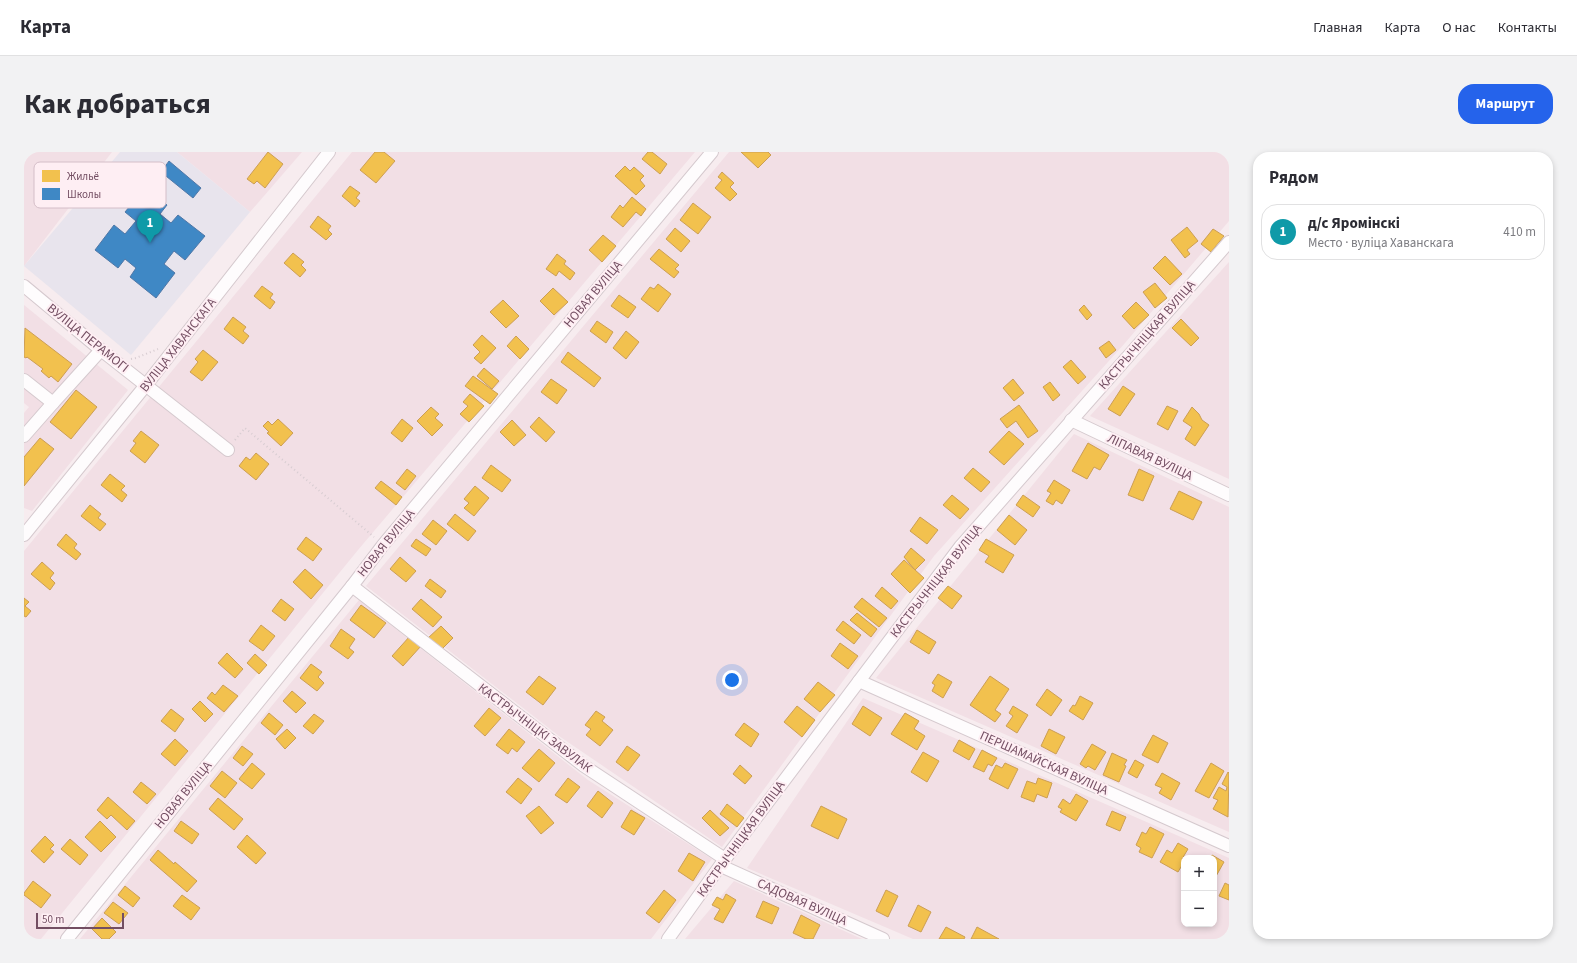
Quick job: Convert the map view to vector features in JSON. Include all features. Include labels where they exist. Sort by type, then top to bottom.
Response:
[{"type":"street","name":"ВУЛІЦА ХАВАНСКАГА","points":[[26,526],[146,385],[329,152]]},
{"type":"street","name":"НОВАЯ ВУЛІЦА","points":[[67,939],[352,586],[383,545],[712,152]]},
{"type":"street","name":"КАСТРЫЧНІЦКАЯ ВУЛІЦА","points":[[668,939],[723,862],[960,547],[1229,242]]},
{"type":"street","name":"ВУЛІЦА ПЕРАМОГІ","points":[[24,286],[101,350],[228,450]]},
{"type":"street","points":[[24,436],[101,350]]},
{"type":"street","points":[[24,380],[53,403]]},
{"type":"street","name":"ЛІПАВАЯ ВУЛІЦА","points":[[1071,420],[1229,494]]},
{"type":"street","name":"КАСТРЫЧНІЦКІ ЗАВУЛАК","points":[[352,586],[584,766],[723,862]]},
{"type":"street","name":"ПЕРШАМАЙСКАЯ ВУЛІЦА","points":[[859,681],[1229,846]]},
{"type":"street","name":"САДОВАЯ ВУЛІЦА","points":[[723,862],[883,939]]},
{"type":"path","points":[[115,360],[136,358],[162,348]]},
{"type":"path","points":[[228,450],[245,428],[383,545]]},
{"type":"shaded area","points":[[112,152],[104,162],[34,162],[34,208],[69,208],[24,266],[24,153]]},
{"type":"shaded area","points":[[120,152],[177,152],[250,212],[131,355],[24,266],[73,208],[166,208],[166,162],[112,162]]},
{"type":"shaded area","points":[[177,152],[302,152],[250,212]]},
{"type":"shaded area","points":[[352,152],[695,152],[358,550],[41,939],[24,939],[24,551]]},
{"type":"shaded area","points":[[729,152],[1229,152],[1229,221],[1125,343],[934,556],[722,847],[559,736],[366,586]]},
{"type":"shaded area","points":[[1229,262],[1229,479],[1090,416]]},
{"type":"shaded area","points":[[24,305],[128,390],[32,511],[24,508],[24,413],[29,407],[24,403]]},
{"type":"shaded area","points":[[1074,434],[1229,507],[1229,832],[876,678]]},
{"type":"shaded area","points":[[359,600],[588,780],[712,859],[651,939],[80,939]]},
{"type":"shaded area","points":[[863,698],[1229,858],[1229,939],[913,939],[747,868]]},
{"type":"shaded area","points":[[734,881],[862,939],[685,939]]},
{"type":"building: Жильё","points":[[268,152],[283,164],[265,188],[257,181],[254,184],[247,179]]},
{"type":"building: Жильё","points":[[375,152],[384,152],[395,161],[376,183],[360,170]]},
{"type":"building: Жильё","points":[[648,152],[652,152],[667,164],[660,174],[642,159]]},
{"type":"building: Жильё","points":[[741,152],[768,152],[771,155],[758,168]]},
{"type":"building: Жильё","points":[[625,166],[630,171],[634,167],[644,176],[640,180],[645,186],[636,195],[615,176]]},
{"type":"building: Жильё","points":[[722,172],[734,183],[730,187],[737,194],[730,201],[715,188],[722,180],[718,177]]},
{"type":"building: Жильё","points":[[350,186],[360,193],[356,198],[360,201],[355,207],[342,196]]},
{"type":"building: Жильё","points":[[632,197],[646,209],[641,216],[636,212],[623,227],[611,217],[620,205],[623,208]]},
{"type":"building: Жильё","points":[[693,203],[711,217],[698,234],[680,220]]},
{"type":"building: Жильё","points":[[318,216],[331,226],[328,230],[332,234],[326,240],[310,227]]},
{"type":"building: Жильё","points":[[1187,227],[1198,241],[1187,250],[1190,254],[1185,258],[1171,240]]},
{"type":"building: Жильё","points":[[675,228],[690,241],[681,252],[666,239]]},
{"type":"building: Жильё","points":[[1213,229],[1224,236],[1211,252],[1201,244]]},
{"type":"building: Жильё","points":[[603,235],[616,246],[602,262],[589,250]]},
{"type":"building: Жильё","points":[[659,249],[679,265],[675,269],[679,272],[674,278],[650,259]]},
{"type":"building: Жильё","points":[[293,253],[304,262],[301,265],[306,270],[300,277],[284,263]]},
{"type":"building: Жильё","points":[[557,254],[566,261],[564,264],[575,273],[570,280],[559,271],[556,276],[546,269]]},
{"type":"building: Жильё","points":[[1165,256],[1182,274],[1170,285],[1153,268]]},
{"type":"building: Жильё","points":[[1155,283],[1167,298],[1155,308],[1143,292]]},
{"type":"building: Жильё","points":[[658,284],[671,294],[658,312],[641,299],[650,287],[654,289]]},
{"type":"building: Жильё","points":[[262,286],[273,294],[270,298],[275,302],[270,309],[254,296]]},
{"type":"building: Жильё","points":[[553,288],[568,302],[554,315],[540,301]]},
{"type":"building: Жильё","points":[[619,295],[636,307],[628,318],[611,306]]},
{"type":"building: Жильё","points":[[503,300],[519,316],[506,328],[490,312]]},
{"type":"building: Жильё","points":[[1136,302],[1149,315],[1134,329],[1122,316]]},
{"type":"building: Жильё","points":[[1084,305],[1092,315],[1087,320],[1079,310]]},
{"type":"building: Жильё","points":[[233,317],[246,327],[243,331],[249,336],[243,344],[224,329]]},
{"type":"building: Жильё","points":[[1181,319],[1199,338],[1191,346],[1172,328]]},
{"type":"building: Жильё","points":[[597,321],[613,332],[606,343],[590,331]]},
{"type":"building: Жильё","points":[[25,328],[72,364],[58,382],[51,376],[49,378],[41,371],[43,369],[27,357],[24,357]]},
{"type":"building: Жильё","points":[[626,331],[639,342],[626,359],[613,348]]},
{"type":"building: Жильё","points":[[482,335],[496,348],[481,364],[474,358],[480,352],[473,345]]},
{"type":"building: Жильё","points":[[516,336],[529,349],[520,359],[507,346]]},
{"type":"building: Жильё","points":[[1109,341],[1116,350],[1106,358],[1099,348]]},
{"type":"building: Жильё","points":[[203,350],[218,362],[202,381],[190,372],[198,362],[195,359]]},
{"type":"building: Жильё","points":[[568,352],[601,378],[594,387],[561,362]]},
{"type":"building: Жильё","points":[[1071,360],[1086,377],[1078,384],[1063,367]]},
{"type":"building: Жильё","points":[[484,368],[499,381],[492,389],[477,376]]},
{"type":"building: Жильё","points":[[473,376],[498,394],[490,404],[465,386]]},
{"type":"building: Жильё","points":[[551,379],[567,390],[557,404],[541,392]]},
{"type":"building: Жильё","points":[[1013,379],[1024,393],[1014,401],[1003,388]]},
{"type":"building: Жильё","points":[[1050,382],[1060,395],[1053,401],[1043,387]]},
{"type":"building: Жильё","points":[[1123,386],[1135,394],[1120,416],[1108,409]]},
{"type":"building: Жильё","points":[[76,390],[97,407],[71,439],[50,422]]},
{"type":"building: Жильё","points":[[470,394],[484,406],[469,422],[460,414],[468,406],[463,402]]},
{"type":"building: Жильё","points":[[1019,405],[1038,431],[1028,438],[1016,421],[1007,428],[1000,419]]},
{"type":"building: Жильё","points":[[1167,406],[1178,411],[1168,430],[1157,424]]},
{"type":"building: Жильё","points":[[431,407],[439,414],[435,418],[443,425],[432,436],[417,421]]},
{"type":"building: Жильё","points":[[1192,407],[1199,414],[1202,420],[1209,425],[1195,446],[1185,439],[1192,427],[1183,421]]},
{"type":"building: Жильё","points":[[539,417],[555,432],[546,442],[530,427]]},
{"type":"building: Жильё","points":[[278,419],[293,433],[281,446],[267,433],[269,432],[263,426],[268,421],[272,425]]},
{"type":"building: Жильё","points":[[402,419],[413,428],[402,442],[391,433]]},
{"type":"building: Жильё","points":[[512,420],[526,435],[514,446],[500,432]]},
{"type":"building: Жильё","points":[[141,431],[159,445],[145,463],[130,451],[136,443],[133,441]]},
{"type":"building: Жильё","points":[[1009,431],[1024,444],[1004,465],[989,452]]},
{"type":"building: Жильё","points":[[40,438],[54,449],[24,486],[24,457]]},
{"type":"building: Жильё","points":[[1088,443],[1109,455],[1100,470],[1094,467],[1087,479],[1072,471]]},
{"type":"building: Жильё","points":[[256,453],[269,464],[256,480],[239,466],[246,457],[250,460]]},
{"type":"building: Жильё","points":[[491,465],[511,480],[502,492],[482,478]]},
{"type":"building: Жильё","points":[[973,468],[990,482],[981,492],[964,478]]},
{"type":"building: Жильё","points":[[407,469],[416,476],[405,490],[396,483]]},
{"type":"building: Жильё","points":[[1139,469],[1154,476],[1143,501],[1128,495]]},
{"type":"building: Жильё","points":[[110,474],[125,486],[121,490],[127,495],[122,502],[101,485]]},
{"type":"building: Жильё","points":[[1054,480],[1070,490],[1062,504],[1056,500],[1053,505],[1046,501],[1051,493],[1047,491]]},
{"type":"building: Жильё","points":[[381,481],[402,497],[396,505],[375,488]]},
{"type":"building: Жильё","points":[[475,486],[489,498],[474,516],[464,508],[469,503],[464,499]]},
{"type":"building: Жильё","points":[[1179,491],[1202,502],[1193,520],[1170,509]]},
{"type":"building: Жильё","points":[[952,495],[969,509],[960,519],[943,505]]},
{"type":"building: Жильё","points":[[1023,495],[1040,507],[1033,517],[1016,505]]},
{"type":"building: Жильё","points":[[90,505],[101,514],[98,518],[106,524],[100,531],[81,516]]},
{"type":"building: Жильё","points":[[455,514],[476,531],[468,541],[447,524]]},
{"type":"building: Жильё","points":[[1009,515],[1027,530],[1015,545],[997,530]]},
{"type":"building: Жильё","points":[[920,517],[938,530],[927,544],[910,531]]},
{"type":"building: Жильё","points":[[433,520],[447,531],[436,545],[422,534]]},
{"type":"building: Жильё","points":[[66,534],[77,544],[74,548],[81,554],[76,560],[57,545]]},
{"type":"building: Жильё","points":[[306,537],[322,549],[313,561],[297,549]]},
{"type":"building: Жильё","points":[[416,539],[431,549],[426,556],[411,546]]},
{"type":"building: Жильё","points":[[986,539],[1014,555],[1003,573],[985,562],[989,556],[979,550]]},
{"type":"building: Жильё","points":[[911,548],[925,560],[915,570],[904,557]]},
{"type":"building: Жильё","points":[[400,557],[416,571],[406,582],[390,569]]},
{"type":"building: Жильё","points":[[904,560],[924,578],[910,593],[891,574]]},
{"type":"building: Жильё","points":[[42,562],[54,573],[50,578],[55,583],[50,590],[31,574]]},
{"type":"building: Жильё","points":[[305,569],[323,585],[311,599],[293,582]]},
{"type":"building: Жильё","points":[[430,579],[446,591],[441,598],[425,586]]},
{"type":"building: Жильё","points":[[948,586],[962,596],[952,609],[938,598]]},
{"type":"building: Жильё","points":[[882,587],[898,601],[891,609],[875,596]]},
{"type":"building: Жильё","points":[[24,598],[29,602],[25,606],[31,611],[26,617],[24,616]]},
{"type":"building: Жильё","points":[[862,598],[887,618],[879,627],[854,607]]},
{"type":"building: Жильё","points":[[281,599],[294,609],[285,621],[272,611]]},
{"type":"building: Жильё","points":[[421,599],[442,617],[433,627],[412,609]]},
{"type":"building: Жильё","points":[[361,605],[386,623],[374,638],[350,620]]},
{"type":"building: Жильё","points":[[857,613],[877,629],[871,637],[850,620]]},
{"type":"building: Жильё","points":[[843,621],[861,635],[854,644],[836,630]]},
{"type":"building: Жильё","points":[[261,625],[275,636],[263,651],[249,641]]},
{"type":"building: Жильё","points":[[441,626],[453,638],[440,651],[428,638]]},
{"type":"building: Жильё","points":[[341,629],[355,639],[349,648],[354,652],[348,659],[330,646]]},
{"type":"building: Жильё","points":[[917,630],[936,642],[929,654],[910,642]]},
{"type":"building: Жильё","points":[[410,636],[421,646],[403,666],[392,656]]},
{"type":"building: Жильё","points":[[840,643],[858,656],[848,669],[831,656]]},
{"type":"building: Жильё","points":[[227,653],[243,669],[235,678],[218,663]]},
{"type":"building: Жильё","points":[[255,654],[267,665],[259,674],[247,663]]},
{"type":"building: Жильё","points":[[311,664],[322,672],[318,677],[324,683],[317,691],[300,678]]},
{"type":"building: Жильё","points":[[938,674],[952,682],[943,698],[932,691],[935,685],[932,683]]},
{"type":"building: Жильё","points":[[539,676],[556,688],[543,705],[526,692]]},
{"type":"building: Жильё","points":[[990,676],[1009,689],[995,710],[1001,714],[995,722],[970,705]]},
{"type":"building: Жильё","points":[[818,682],[835,695],[820,712],[804,699]]},
{"type":"building: Жильё","points":[[223,685],[238,696],[224,712],[207,698],[212,692],[215,695]]},
{"type":"building: Жильё","points":[[1047,689],[1062,700],[1051,716],[1036,705]]},
{"type":"building: Жильё","points":[[292,691],[306,703],[296,713],[283,701]]},
{"type":"building: Жильё","points":[[1080,696],[1093,703],[1083,720],[1069,711],[1073,705],[1075,706]]},
{"type":"building: Жильё","points":[[200,701],[213,714],[205,722],[192,709]]},
{"type":"building: Жильё","points":[[797,706],[815,720],[802,737],[784,722]]},
{"type":"building: Жильё","points":[[863,706],[882,718],[870,736],[852,724]]},
{"type":"building: Жильё","points":[[1013,706],[1028,715],[1017,733],[1006,726],[1013,716],[1009,713]]},
{"type":"building: Жильё","points":[[489,708],[501,718],[485,736],[474,726]]},
{"type":"building: Жильё","points":[[171,709],[184,719],[175,732],[161,721]]},
{"type":"building: Жильё","points":[[596,711],[605,717],[602,721],[613,730],[600,746],[586,735],[591,729],[585,725]]},
{"type":"building: Жильё","points":[[269,713],[283,725],[275,735],[261,723]]},
{"type":"building: Жильё","points":[[905,713],[919,721],[914,729],[925,736],[917,750],[891,734]]},
{"type":"building: Жильё","points":[[314,714],[324,721],[313,734],[303,726]]},
{"type":"building: Жильё","points":[[744,723],[759,734],[751,747],[735,735]]},
{"type":"building: Жильё","points":[[287,729],[296,738],[285,749],[276,739]]},
{"type":"building: Жильё","points":[[509,729],[525,742],[517,752],[512,748],[508,754],[496,745]]},
{"type":"building: Жильё","points":[[1049,729],[1065,737],[1056,754],[1041,746]]},
{"type":"building: Жильё","points":[[1153,735],[1168,743],[1158,763],[1142,755]]},
{"type":"building: Жильё","points":[[175,739],[188,751],[175,766],[161,754]]},
{"type":"building: Жильё","points":[[959,740],[975,749],[969,760],[953,751]]},
{"type":"building: Жильё","points":[[1092,744],[1106,752],[1095,770],[1088,766],[1086,768],[1080,764]]},
{"type":"building: Жильё","points":[[242,746],[253,754],[243,766],[233,758]]},
{"type":"building: Жильё","points":[[627,746],[640,755],[628,771],[616,762]]},
{"type":"building: Жильё","points":[[539,749],[555,763],[539,782],[522,768]]},
{"type":"building: Жильё","points":[[982,750],[997,758],[992,766],[988,764],[984,772],[973,767]]},
{"type":"building: Жильё","points":[[923,752],[939,761],[927,782],[911,772]]},
{"type":"building: Жильё","points":[[1112,753],[1127,760],[1119,782],[1103,775]]},
{"type":"building: Жильё","points":[[1135,760],[1144,765],[1137,778],[1128,773]]},
{"type":"building: Жильё","points":[[252,763],[265,774],[252,789],[239,779]]},
{"type":"building: Жильё","points":[[1005,763],[1018,769],[1008,789],[989,779],[996,765],[1002,768]]},
{"type":"building: Жильё","points":[[1211,763],[1224,771],[1209,798],[1195,791]]},
{"type":"building: Жильё","points":[[740,765],[752,776],[745,784],[733,774]]},
{"type":"building: Жильё","points":[[222,771],[237,783],[225,798],[210,786]]},
{"type":"building: Жильё","points":[[1228,772],[1228,817],[1213,809],[1218,800],[1213,798],[1219,787],[1226,791],[1227,787],[1222,784]]},
{"type":"building: Жильё","points":[[1162,773],[1180,783],[1171,800],[1159,793],[1162,788],[1155,785]]},
{"type":"building: Жильё","points":[[518,778],[532,789],[521,804],[506,792]]},
{"type":"building: Жильё","points":[[568,778],[580,787],[567,803],[555,795]]},
{"type":"building: Жильё","points":[[1038,778],[1052,783],[1047,798],[1037,794],[1034,802],[1021,797],[1027,781],[1036,784]]},
{"type":"building: Жильё","points":[[141,782],[156,794],[147,804],[133,792]]},
{"type":"building: Жильё","points":[[598,791],[613,803],[602,818],[587,806]]},
{"type":"building: Жильё","points":[[1076,794],[1088,801],[1076,821],[1060,812],[1062,809],[1058,807],[1063,799],[1070,804]]},
{"type":"building: Жильё","points":[[108,797],[135,821],[127,830],[111,815],[107,819],[97,810]]},
{"type":"building: Жильё","points":[[218,798],[243,819],[234,830],[209,809]]},
{"type":"building: Жильё","points":[[727,804],[744,818],[737,827],[720,814]]},
{"type":"building: Жильё","points":[[539,806],[554,823],[541,834],[526,816]]},
{"type":"building: Жильё","points":[[821,806],[847,819],[838,839],[811,826]]},
{"type":"building: Жильё","points":[[631,810],[645,818],[634,835],[621,827]]},
{"type":"building: Жильё","points":[[710,810],[729,828],[720,836],[702,818]]},
{"type":"building: Жильё","points":[[1112,811],[1126,817],[1120,831],[1106,825]]},
{"type":"building: Жильё","points":[[100,821],[116,837],[101,852],[85,837]]},
{"type":"building: Жильё","points":[[181,821],[199,834],[192,844],[174,831]]},
{"type":"building: Жильё","points":[[1150,827],[1164,834],[1152,858],[1139,852],[1141,848],[1136,845],[1142,832],[1146,834]]},
{"type":"building: Жильё","points":[[247,835],[266,853],[256,864],[237,847]]},
{"type":"building: Жильё","points":[[45,836],[54,845],[50,849],[54,852],[44,863],[31,851]]},
{"type":"building: Жильё","points":[[70,839],[88,855],[80,865],[61,849]]},
{"type":"building: Жильё","points":[[1178,843],[1188,849],[1184,855],[1181,855],[1181,867],[1178,872],[1160,862],[1167,850],[1172,853]]},
{"type":"building: Жильё","points":[[158,850],[197,881],[187,892],[150,860]]},
{"type":"building: Жильё","points":[[689,853],[705,862],[693,881],[678,871]]},
{"type":"building: Жильё","points":[[1217,858],[1224,862],[1217,874]]},
{"type":"building: Жильё","points":[[33,881],[51,895],[41,908],[24,895]]},
{"type":"building: Жильё","points":[[1225,883],[1229,885],[1229,900],[1219,896]]},
{"type":"building: Жильё","points":[[125,886],[140,898],[133,907],[118,895]]},
{"type":"building: Жильё","points":[[664,890],[676,900],[659,923],[646,913]]},
{"type":"building: Жильё","points":[[886,890],[898,896],[888,917],[876,911]]},
{"type":"building: Жильё","points":[[726,894],[736,900],[723,923],[714,919],[720,909],[712,905],[717,897],[723,900]]},
{"type":"building: Жильё","points":[[182,895],[200,908],[191,920],[173,906]]},
{"type":"building: Жильё","points":[[763,901],[779,908],[772,924],[756,917]]},
{"type":"building: Жильё","points":[[113,902],[128,913],[119,924],[104,913]]},
{"type":"building: Жильё","points":[[918,905],[931,912],[921,932],[908,926]]},
{"type":"building: Жильё","points":[[801,915],[820,925],[813,939],[806,939],[793,933]]},
{"type":"building: Жильё","points":[[102,918],[116,932],[109,939],[102,939],[92,929]]},
{"type":"building: Жильё","points":[[946,927],[965,937],[964,939],[939,939]]},
{"type":"building: Жильё","points":[[977,927],[999,939],[971,939]]},
{"type":"building: Школы","points":[[169,161],[201,188],[193,198],[166,176],[166,165]]},
{"type":"building: Школы","points":[[128,208],[165,208],[160,214],[171,223],[178,215],[205,236],[185,260],[174,251],[164,264],[175,273],[156,298],[130,277],[136,268],[125,259],[118,268],[95,250],[114,225],[125,234],[136,221],[125,212]]},
{"type":"place","name":"д/с Яромінскі","points":[[150,243]]}]
